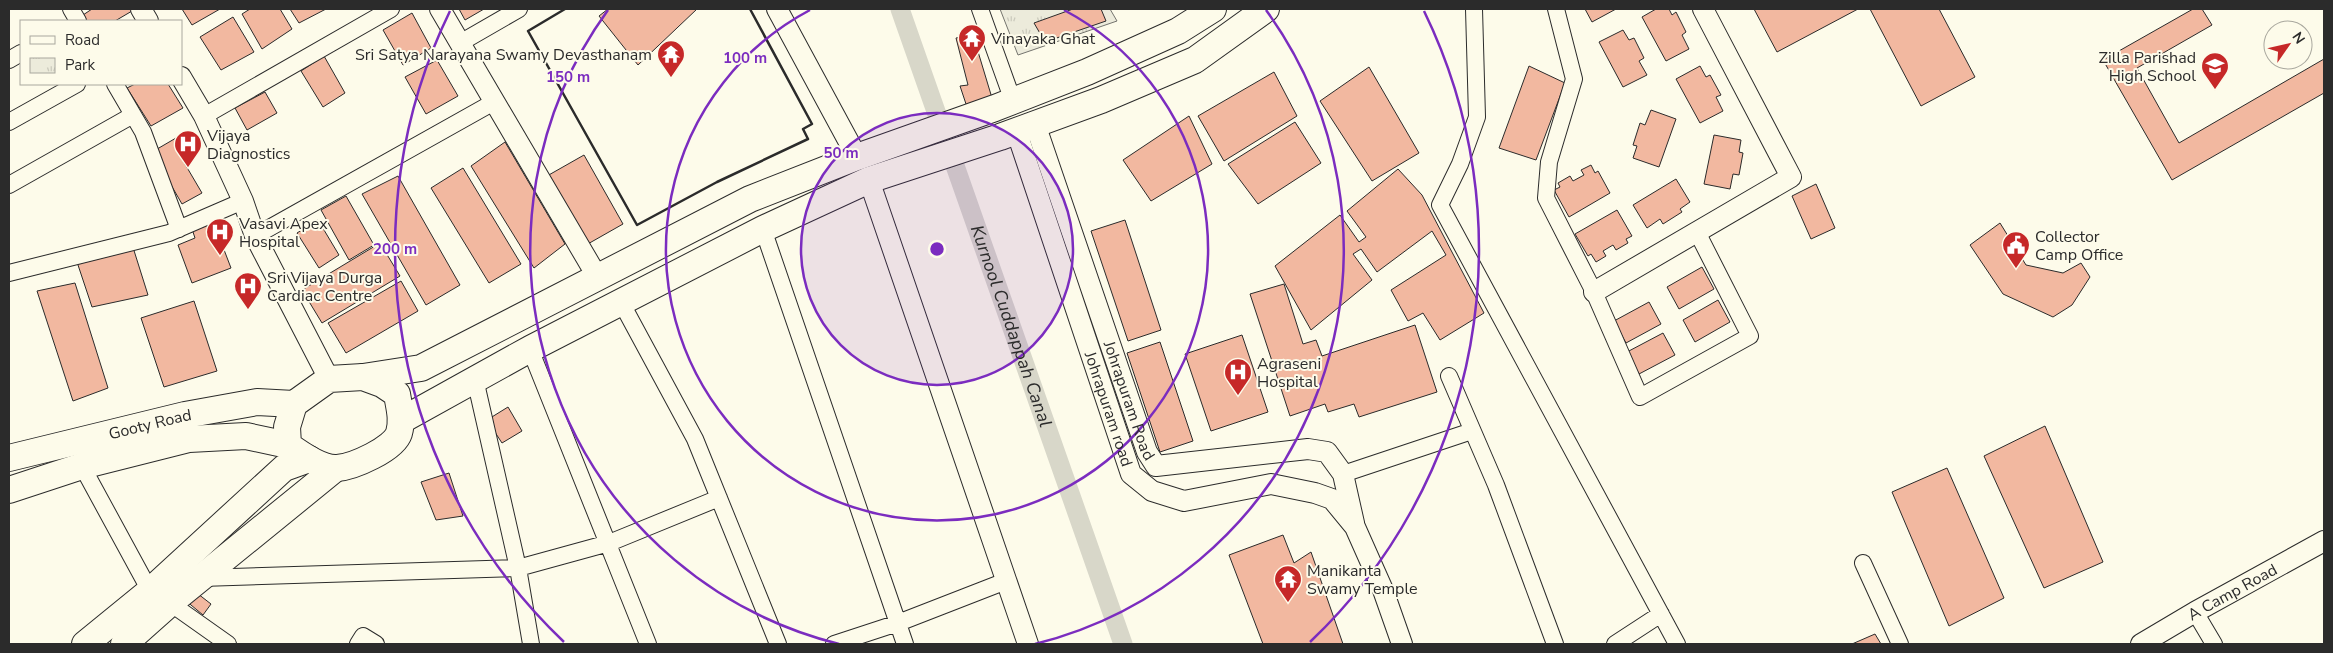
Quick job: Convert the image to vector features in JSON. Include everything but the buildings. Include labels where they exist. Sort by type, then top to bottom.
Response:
[{"type":"main road","points":[[336,468],[298,452],[287,427],[294,404],[329,379],[363,378],[421,368],[750,199],[857,157],[1004,105],[1087,72],[1178,31],[1213,9]]},
{"type":"main road","points":[[402,420],[530,349],[763,229],[870,180],[1101,100],[1194,60],[1266,9]]},
{"type":"main road","points":[[85,644],[160,597],[201,578],[336,468],[370,458],[398,436],[402,420],[397,394],[382,384],[363,378]]},
{"type":"main road","name":"Gooty Road","points":[[9,458],[185,415],[257,402],[294,404]]},
{"type":"main road","name":"Gooty Road","points":[[9,490],[82,466],[189,439],[246,436],[298,452]]},
{"type":"main road","points":[[124,644],[160,597],[298,452]]},
{"type":"street","points":[[71,9],[77,20]]},
{"type":"street","points":[[141,9],[147,20]]},
{"type":"street","points":[[204,116],[392,9]]},
{"type":"street","points":[[440,9],[598,278]]},
{"type":"street","points":[[460,43],[519,9]]},
{"type":"street","points":[[776,9],[857,157]]},
{"type":"street","points":[[980,9],[1004,105]]},
{"type":"street","points":[[1474,9],[1477,117],[1460,164],[1440,205],[1677,644]]},
{"type":"street","points":[[1556,9],[1574,79],[1549,162],[1546,198],[1594,292],[1640,397],[1750,336],[1697,232]]},
{"type":"street","points":[[1594,292],[1791,177],[1703,9]]},
{"type":"street","points":[[9,60],[20,54]]},
{"type":"street","points":[[182,79],[204,116],[243,201],[255,236],[329,379]]},
{"type":"street","points":[[9,122],[75,85]]},
{"type":"street","points":[[116,85],[143,132],[180,229]]},
{"type":"street","points":[[255,236],[494,102]]},
{"type":"street","points":[[9,185],[133,115]]},
{"type":"street","name":"Johrapuram Road","points":[[1017,130],[1147,452],[1156,466],[1308,449],[1326,452],[1343,474],[1355,527]]},
{"type":"street","name":"Johrapuram road","points":[[1017,130],[1131,474],[1152,491],[1184,501],[1271,484],[1315,493],[1332,500],[1355,527],[1383,590],[1402,644]]},
{"type":"street","points":[[870,180],[1028,644]]},
{"type":"street","points":[[9,273],[169,233],[243,201]]},
{"type":"street","points":[[763,229],[906,644]]},
{"type":"street","points":[[621,302],[695,439],[778,644]]},
{"type":"street","points":[[530,349],[648,644]]},
{"type":"street","points":[[1449,376],[1496,485],[1555,644]]},
{"type":"street","points":[[475,379],[518,568],[531,644]]},
{"type":"street","points":[[1343,474],[1472,431]]},
{"type":"street","points":[[82,466],[160,597],[228,644]]},
{"type":"street","points":[[201,578],[518,568],[609,543],[719,498]]},
{"type":"street","name":"A Camp Road","points":[[2141,644],[2324,541]]},
{"type":"street","points":[[1863,563],[1900,644]]},
{"type":"street","points":[[834,644],[898,623],[1006,581]]},
{"type":"street","points":[[2195,612],[2214,644]]},
{"type":"street","points":[[1615,644],[1661,614]]},
{"type":"street","points":[[358,644],[363,636],[376,644]]},
{"type":"green space","points":[[1000,9],[1110,9],[1117,21],[1018,55]]},
{"type":"waterway","name":"Kurnool Cuddappah Canal","points":[[900,9],[1123,644]]},
{"type":"wall","points":[[565,9],[528,31],[637,225],[717,182],[808,139],[803,129],[812,124],[750,9]]},
{"type":"place","name":"Vinayaka Ghat","points":[[972,62]]},
{"type":"place","name":"Sri Satya Narayana Swamy Devasthanam","points":[[671,78]]},
{"type":"place","name":"Zilla Parishad High School","points":[[2215,90]]},
{"type":"place","name":"Vijaya Diagnostics","points":[[188,168]]},
{"type":"place","name":"Vasavi Apex Hospital","points":[[220,256]]},
{"type":"place","name":"Collector Camp Office","points":[[2016,269]]},
{"type":"place","name":"Sri Vijaya Durga Cardiac Centre","points":[[248,310]]},
{"type":"place","name":"Agraseni Hospital","points":[[1238,396]]},
{"type":"place","name":"Manikanta Swamy Temple","points":[[1288,603]]}]
